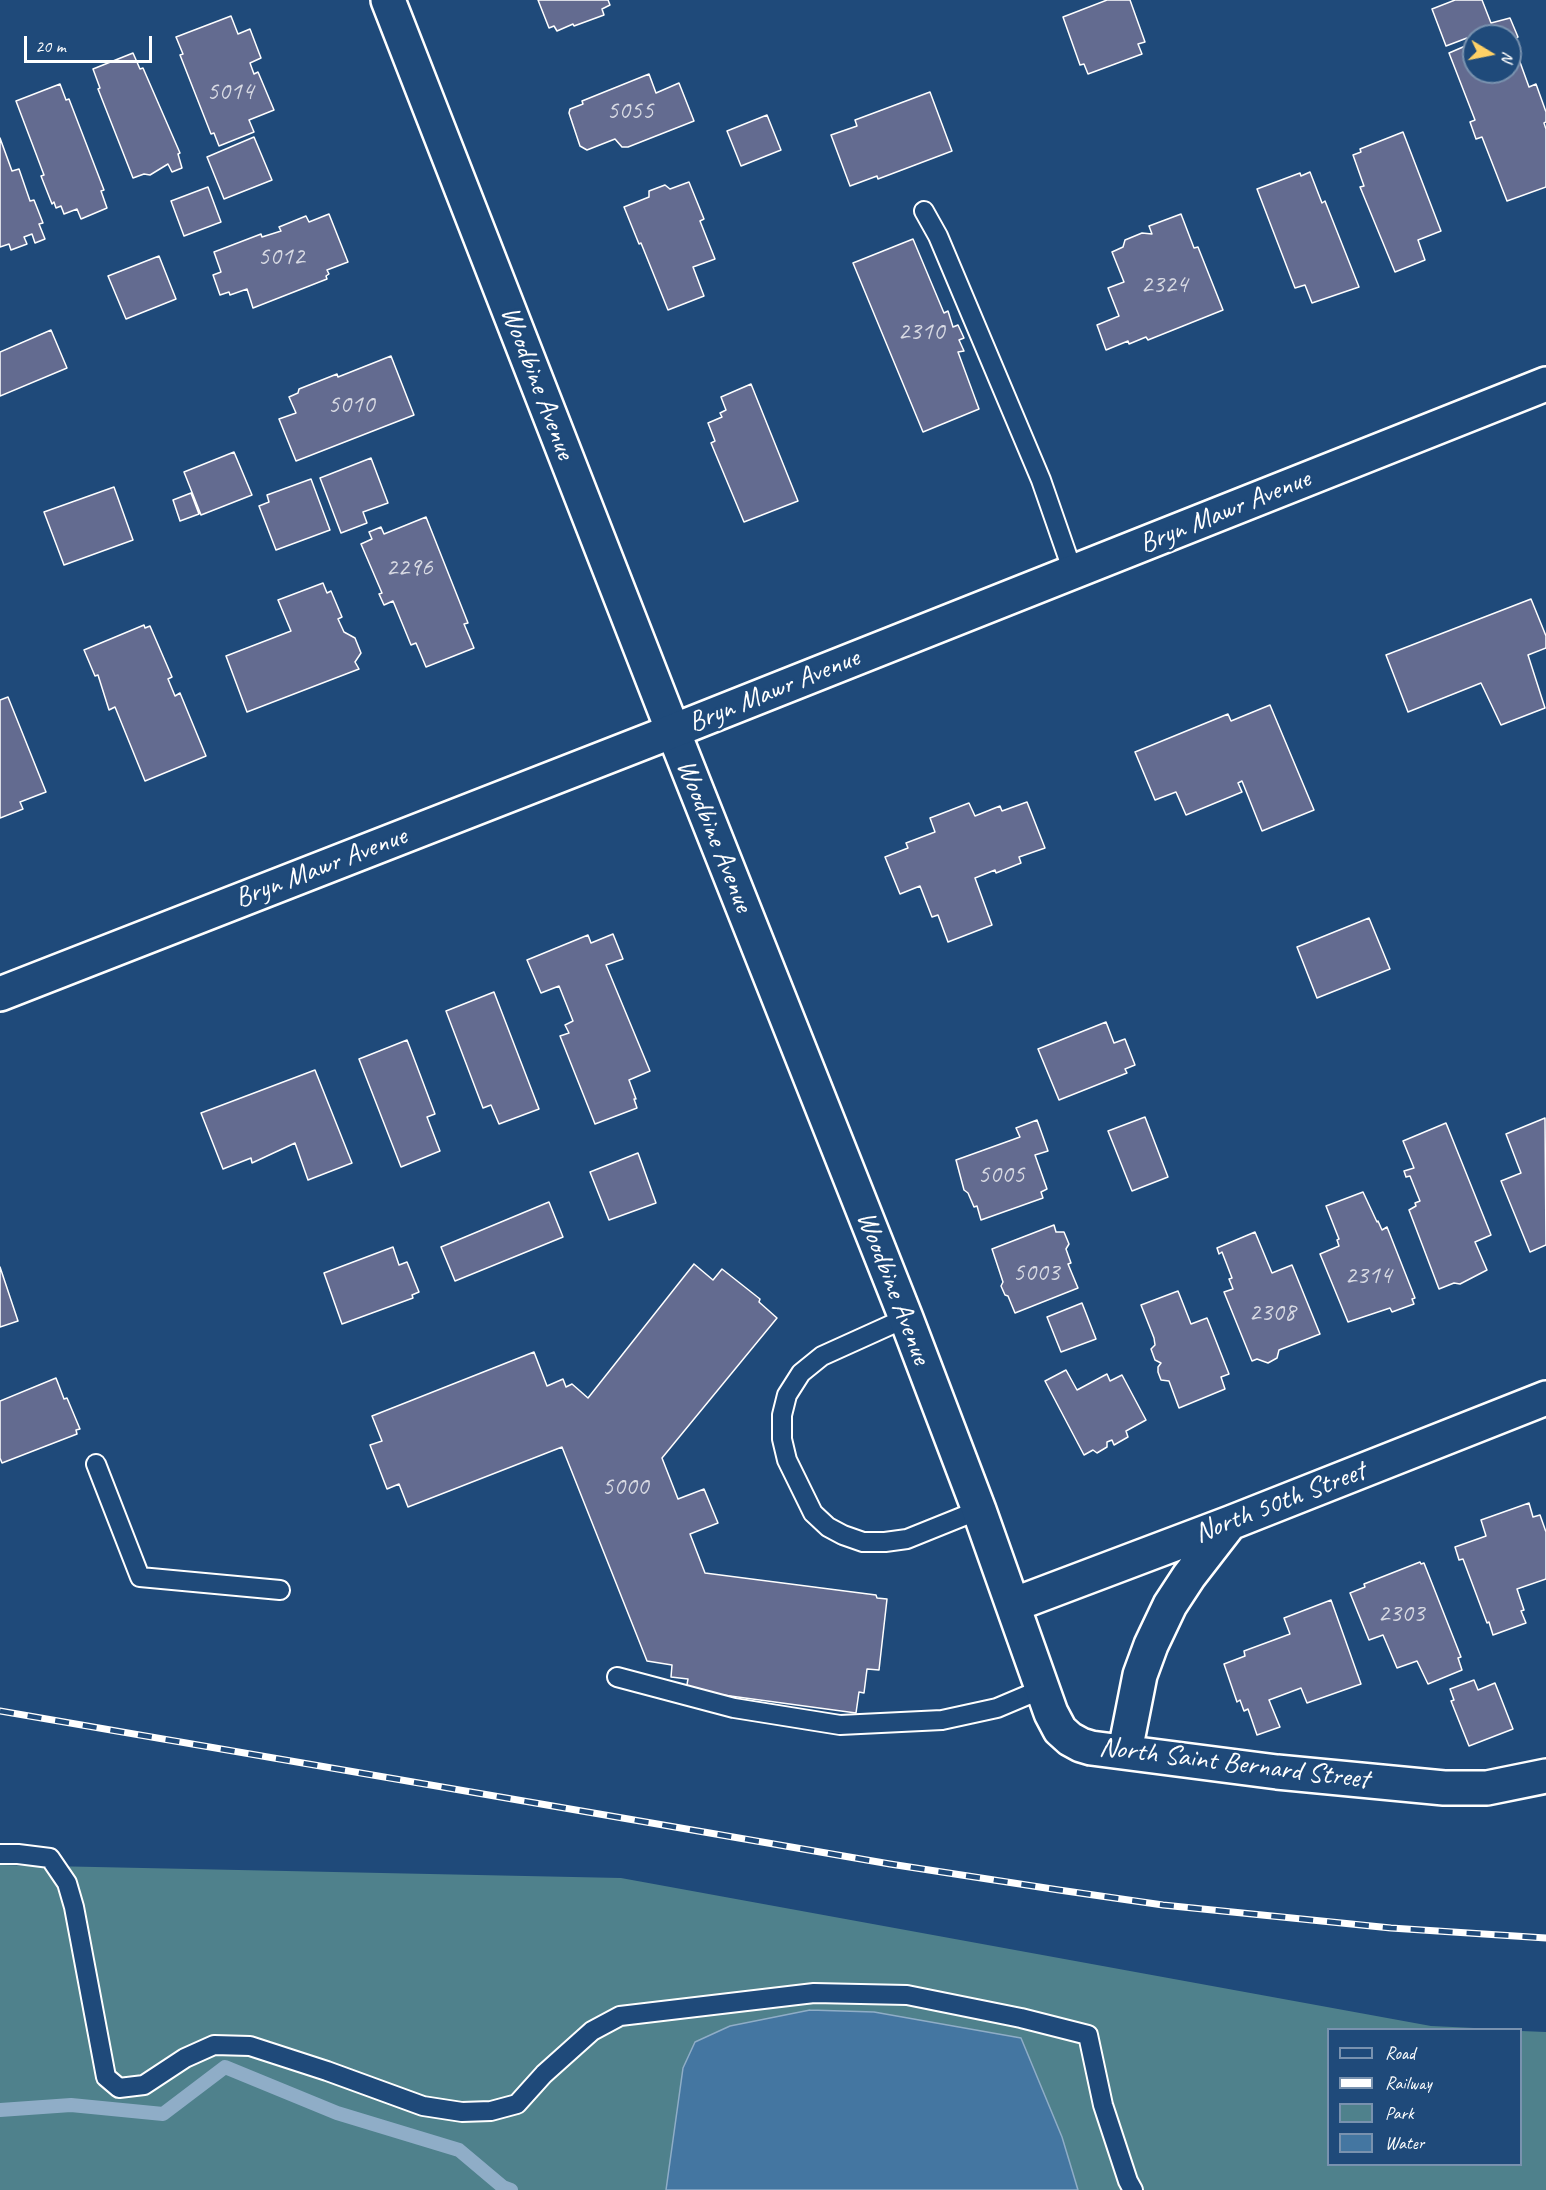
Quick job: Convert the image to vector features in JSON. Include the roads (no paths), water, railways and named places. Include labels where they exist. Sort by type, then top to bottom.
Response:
[{"type":"street","name":"Woodbine Avenue","points":[[388,0],[673,731],[906,1318],[979,1510],[1012,1605]]},
{"type":"street","name":"Bryn Mawr Avenue","points":[[0,994],[673,731],[1546,384]]},
{"type":"street","name":"North 50th Street","points":[[1012,1605],[1230,1523],[1546,1398]]},
{"type":"street","points":[[1125,1751],[1140,1675],[1159,1626],[1189,1576],[1230,1523]]},
{"type":"street","name":"North Saint Bernard Street","points":[[1012,1605],[1042,1689],[1060,1730],[1081,1745],[1277,1772],[1444,1788],[1487,1788],[1546,1776]]},
{"type":"lane","points":[[924,212],[938,236],[1041,480],[1073,572]]},
{"type":"lane","points":[[906,1318],[822,1356],[801,1373],[788,1395],[782,1415],[782,1439],[787,1460],[813,1513],[828,1527],[863,1542],[907,1539],[979,1510]]},
{"type":"lane","points":[[96,1464],[140,1576],[280,1590]]},
{"type":"lane","points":[[617,1677],[734,1708],[840,1725],[942,1720],[997,1708],[1042,1689]]},
{"type":"lane","points":[[0,1854],[50,1858],[68,1883],[106,2077],[119,2088],[144,2085],[185,2058],[214,2045],[250,2046],[423,2106],[462,2112],[492,2111],[517,2104],[544,2074],[592,2031],[620,2016],[814,1993],[907,1995],[1021,2018],[1088,2035],[1104,2105],[1128,2181],[1133,2190]]},
{"type":"water","points":[[810,2010],[874,2012],[1021,2038],[1062,2137],[1078,2190],[666,2190],[683,2068],[695,2042],[730,2026]]},
{"type":"waterway","points":[[0,2110],[71,2105],[163,2114],[225,2067],[337,2113],[459,2150],[503,2187],[511,2190]]},
{"type":"railway","points":[[0,1711],[890,1864],[1059,1890],[1163,1905],[1391,1928],[1546,1938]]}]
